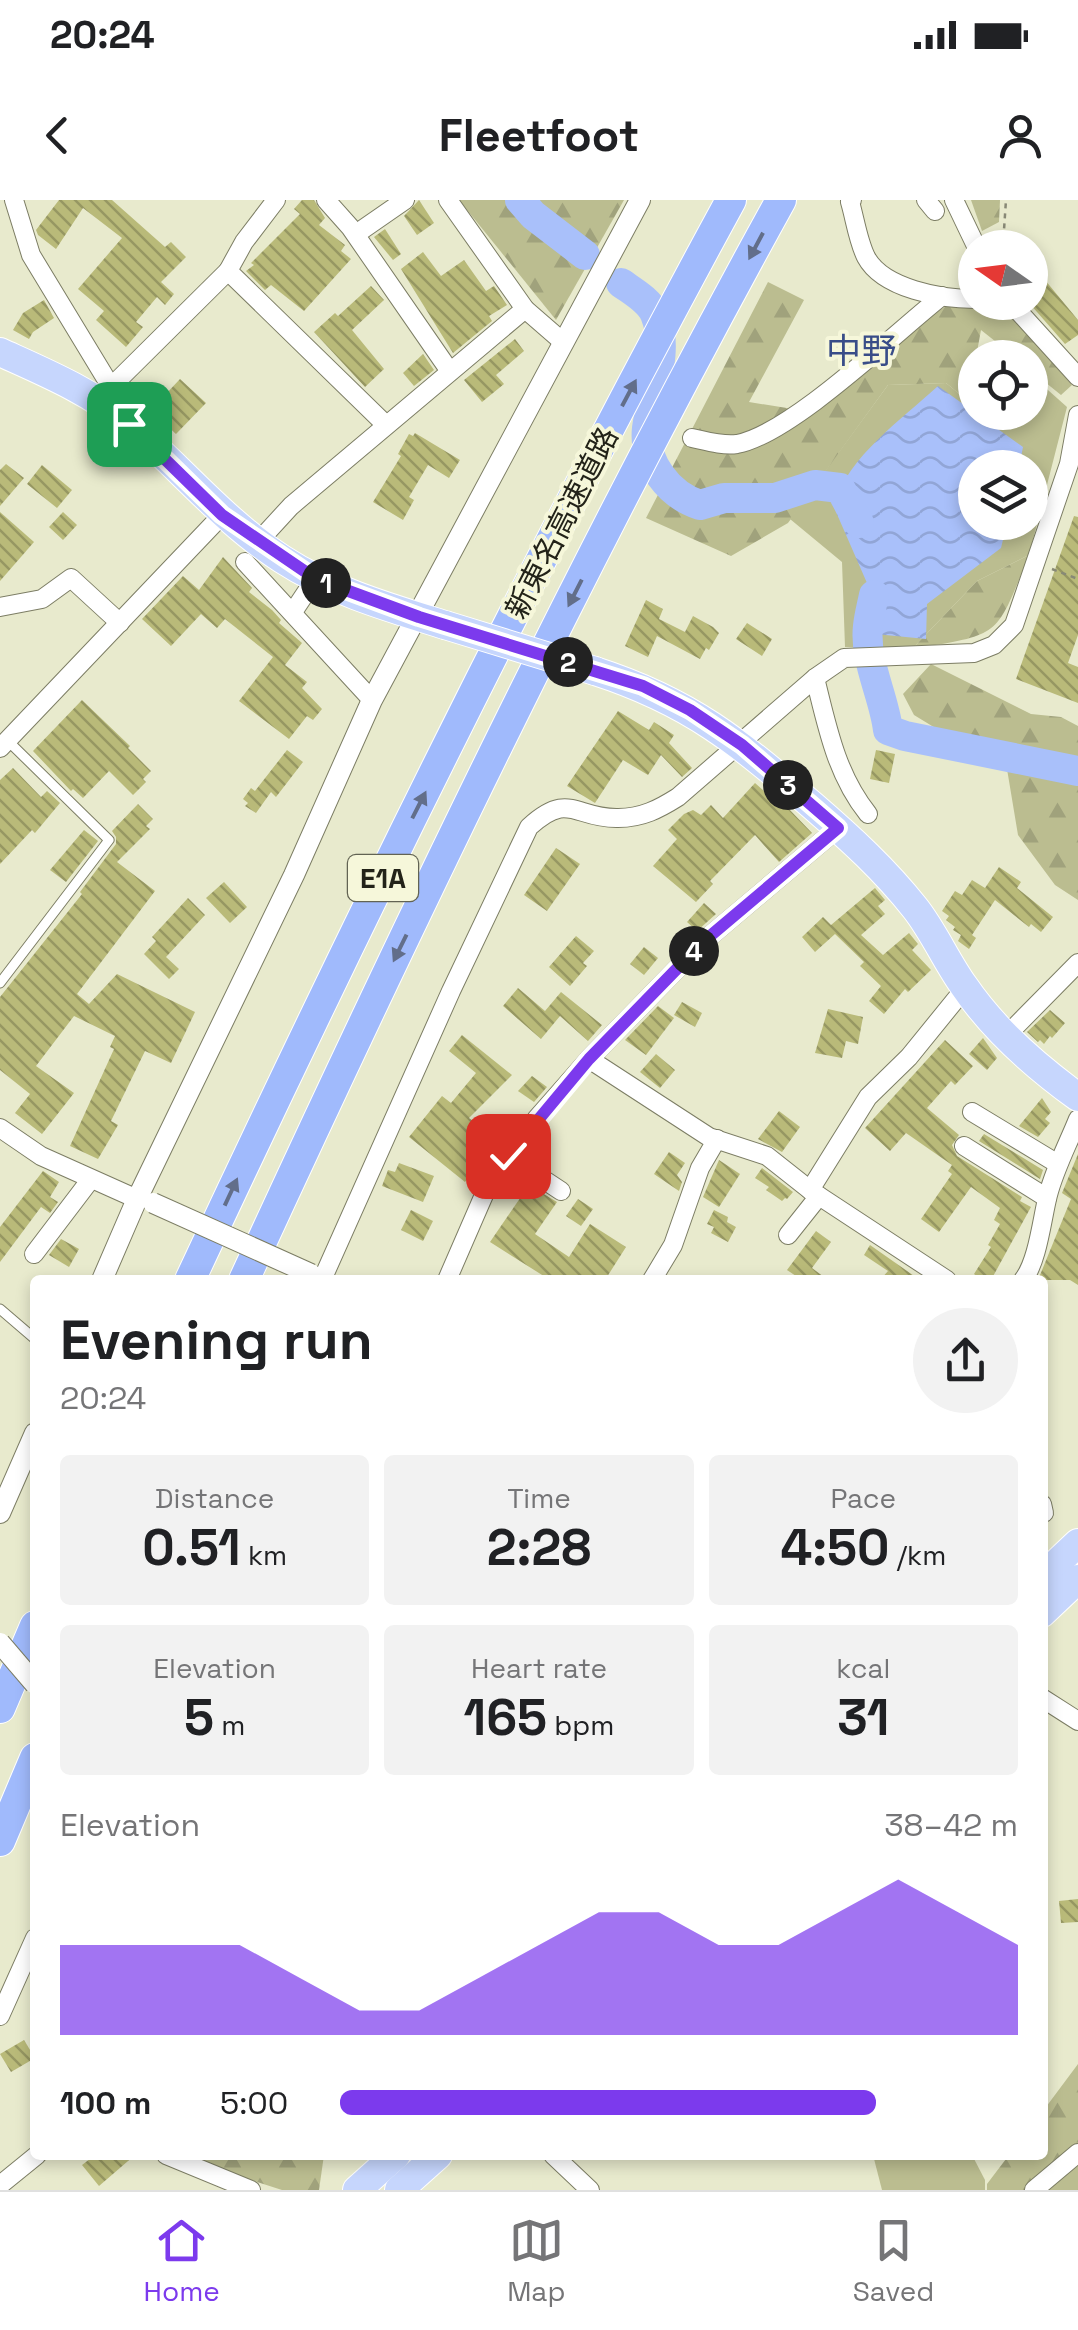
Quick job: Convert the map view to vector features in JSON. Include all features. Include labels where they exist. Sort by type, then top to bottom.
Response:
[{"type":"highway","name":"新東名高速道路","points":[[192,1275],[303,1038],[584,479],[732,200]]},
{"type":"highway","name":"新東名高速道路","points":[[246,1275],[356,1039],[620,507],[781,200]]},
{"type":"highway","points":[[0,1708],[30,1638]]},
{"type":"highway","points":[[0,1841],[30,1770]]},
{"type":"main road","points":[[0,352],[86,393],[109,397],[129,424],[222,515],[251,552],[432,621],[643,686],[690,710],[742,745],[867,854],[910,902],[964,988],[1042,1071],[1078,1097]]},
{"type":"main road","points":[[1048,1571],[1078,1543]]},
{"type":"main road","points":[[1048,1607],[1078,1579]]},
{"type":"main road","points":[[357,2190],[390,2160]]},
{"type":"main road","points":[[399,2190],[432,2160]]},
{"type":"street","points":[[14,200],[31,255],[109,397],[228,272],[244,242],[276,200]]},
{"type":"street","points":[[326,200],[356,234],[449,370]]},
{"type":"street","points":[[356,234],[404,200]]},
{"type":"street","points":[[448,200],[525,309],[563,342]]},
{"type":"street","points":[[105,1275],[145,1201],[372,700],[432,621],[563,342],[640,200]]},
{"type":"street","points":[[852,200],[866,259],[891,281],[958,297]]},
{"type":"street","points":[[954,200],[968,230]]},
{"type":"street","points":[[228,272],[386,424]]},
{"type":"street","points":[[692,438],[737,444],[767,433],[796,415],[942,296]]},
{"type":"street","points":[[372,700],[293,612],[251,552],[291,506],[525,309]]},
{"type":"street","points":[[1026,320],[1078,377]]},
{"type":"street","points":[[326,1275],[451,991],[529,827],[545,812],[560,807],[616,818],[655,811],[742,745],[815,678],[844,658],[974,653],[994,645],[1014,625],[1037,563],[1069,464],[1078,416]]},
{"type":"street","points":[[4,744],[222,515]]},
{"type":"street","points":[[0,606],[42,599],[71,578],[120,624]]},
{"type":"street","points":[[293,612],[316,579]]},
{"type":"street","points":[[815,678],[835,758],[868,814]]},
{"type":"street","points":[[449,1275],[488,1188],[508,1156],[589,1059],[703,942],[838,828]]},
{"type":"street","points":[[1006,1036],[1078,963]]},
{"type":"street","points":[[788,1235],[868,1097],[910,1057],[964,988]]},
{"type":"street","points":[[589,1059],[717,1139],[767,1156],[815,1193],[939,1275]]},
{"type":"street","points":[[972,1112],[1058,1164]]},
{"type":"street","points":[[1027,1275],[1058,1164],[1078,1119]]},
{"type":"street","points":[[0,1128],[41,1156],[91,1179],[320,1275]]},
{"type":"street","points":[[655,1275],[673,1245],[700,1168],[717,1139]]},
{"type":"street","points":[[964,1146],[1047,1198]]},
{"type":"street","points":[[508,1156],[562,1191]]},
{"type":"street","points":[[34,1254],[91,1179]]},
{"type":"street","points":[[0,1513],[30,1444]]},
{"type":"street","points":[[0,1643],[30,1678]]},
{"type":"street","points":[[1048,1702],[1078,1722]]},
{"type":"street","points":[[0,2016],[30,1949]]},
{"type":"street","points":[[1042,2188],[1078,2153]]},
{"type":"street","points":[[0,2185],[31,2160]]},
{"type":"street","points":[[178,2160],[251,2190]]},
{"type":"street","points":[[558,2160],[590,2190]]},
{"type":"lane","points":[[0,982],[109,840],[4,744]]},
{"type":"lane","points":[[0,1309],[30,1335]]},
{"type":"path","points":[[1004,230],[1006,200]]},
{"type":"path","points":[[1037,563],[1078,579]]},
{"type":"green space","points":[[459,200],[624,200],[556,320]]},
{"type":"green space","points":[[971,200],[1000,200],[999,222],[982,230]]},
{"type":"green space","points":[[768,282],[804,300],[749,402],[793,409],[946,306],[958,307],[958,320],[1015,320],[1032,340],[994,340],[981,330],[979,340],[958,340],[958,393],[946,383],[888,385],[788,523],[731,556],[646,518]]},
{"type":"green space","points":[[1048,358],[1072,385],[1061,395],[1048,385]]},
{"type":"green space","points":[[946,383],[958,393],[958,430],[1048,430],[1048,390],[1067,407],[1048,481],[1048,450],[958,450],[958,540],[1033,540],[1029,555],[977,581],[912,649],[845,647],[842,562],[790,519],[888,385]]},
{"type":"green space","points":[[1029,555],[1009,603],[992,628],[963,640],[912,649],[977,581]]},
{"type":"green space","points":[[931,664],[1031,714],[1061,717],[1078,726],[1078,900],[1055,885],[1018,835],[1005,757],[973,751],[914,715],[903,694]]},
{"type":"green space","points":[[1078,2064],[1078,2190],[987,2190],[987,2184],[1005,2160],[1048,2160],[1048,2104]]},
{"type":"green space","points":[[189,2160],[323,2160],[319,2190],[282,2190]]},
{"type":"green space","points":[[874,2160],[975,2160],[985,2180],[985,2190],[882,2190]]},
{"type":"water","points":[[938,386],[958,400],[958,430],[999,430],[1023,447],[958,450],[958,540],[1003,540],[1001,548],[927,604],[926,639],[855,632],[867,583],[833,505],[851,470]]},
{"type":"building","points":[[59,200],[112,200],[165,247],[171,242],[186,257],[161,282],[174,294],[165,305],[157,297],[136,322],[143,327],[126,347],[96,320],[104,311],[78,289],[122,238],[83,208],[56,249],[36,230]]},
{"type":"building","points":[[302,200],[314,200],[325,218],[319,225],[345,245],[341,251],[351,259],[304,311],[271,285],[265,290],[246,271],[300,214],[294,209]]},
{"type":"building","points":[[419,200],[434,223],[417,235],[404,216]]},
{"type":"building","points":[[385,229],[401,254],[393,260],[374,237]]},
{"type":"building","points":[[423,252],[441,276],[464,260],[486,291],[494,286],[507,305],[489,316],[492,321],[453,353],[401,269]]},
{"type":"building","points":[[1048,284],[1078,320],[1078,335],[1065,344],[1044,320],[1048,320]]},
{"type":"building","points":[[371,286],[384,300],[352,330],[384,369],[365,387],[314,332]]},
{"type":"building","points":[[44,300],[54,318],[29,339],[13,330],[23,313]]},
{"type":"building","points":[[515,339],[524,351],[496,375],[504,384],[482,402],[464,380]]},
{"type":"building","points":[[423,354],[434,370],[414,386],[403,373]]},
{"type":"building","points":[[180,379],[206,403],[176,434],[151,410]]},
{"type":"building","points":[[415,433],[460,460],[449,478],[428,465],[409,497],[414,500],[403,520],[373,502],[401,456],[398,454],[409,434]]},
{"type":"building","points":[[6,464],[24,478],[0,506],[0,470]]},
{"type":"building","points":[[42,465],[72,490],[57,508],[27,484]]},
{"type":"building","points":[[0,512],[34,542],[0,581]]},
{"type":"building","points":[[63,512],[77,525],[63,540],[49,527]]},
{"type":"building","points":[[1074,516],[1078,517],[1078,635],[1068,663],[1078,667],[1078,703],[1016,679]]},
{"type":"building","points":[[223,557],[252,588],[249,592],[302,643],[285,665],[307,682],[302,688],[322,709],[313,720],[307,716],[289,739],[239,701],[273,657],[225,619],[217,628],[201,614],[171,646],[142,619],[183,576],[199,590]]},
{"type":"building","points":[[646,600],[663,609],[659,619],[685,632],[693,616],[713,627],[719,633],[709,650],[706,648],[700,659],[657,636],[648,657],[625,646]]},
{"type":"building","points":[[747,623],[772,639],[762,656],[736,639]]},
{"type":"building","points":[[82,700],[151,771],[133,795],[109,771],[83,798],[71,791],[33,751]]},
{"type":"building","points":[[618,711],[649,730],[654,722],[674,735],[669,743],[692,768],[682,777],[661,755],[648,775],[623,760],[595,803],[567,786]]},
{"type":"building","points":[[287,750],[303,762],[276,797],[271,792],[256,813],[245,806],[248,803],[243,799],[251,788],[255,791]]},
{"type":"building","points":[[876,750],[895,754],[889,783],[870,779]]},
{"type":"building","points":[[13,768],[41,797],[47,791],[60,803],[35,833],[32,830],[0,864],[0,780]]},
{"type":"building","points":[[755,783],[775,801],[778,799],[812,833],[779,862],[755,835],[710,881],[713,884],[696,902],[653,866],[677,839],[668,830],[684,814],[693,810],[701,815],[711,805],[723,818]]},
{"type":"building","points":[[138,804],[153,819],[146,826],[150,829],[117,862],[155,891],[77,994],[89,1004],[117,974],[195,1012],[171,1063],[145,1051],[111,1121],[118,1125],[98,1159],[70,1146],[114,1049],[110,1047],[115,1036],[74,1016],[36,1066],[74,1093],[42,1134],[15,1113],[30,1094],[0,1070],[0,997],[82,894],[116,844],[112,831]]},
{"type":"building","points":[[84,830],[98,841],[66,882],[50,870]]},
{"type":"building","points":[[556,848],[580,864],[547,911],[524,895]]},
{"type":"building","points":[[999,867],[1021,882],[1017,888],[1053,917],[1041,932],[995,900],[972,935],[976,938],[969,949],[958,941],[961,935],[953,930],[955,927],[946,920],[949,916],[942,911],[955,891],[962,895],[972,880],[985,888]]},
{"type":"building","points":[[224,882],[247,907],[230,923],[206,898]]},
{"type":"building","points":[[875,888],[885,900],[878,906],[885,914],[861,935],[883,955],[909,933],[918,944],[912,950],[931,970],[908,992],[905,989],[884,1014],[869,1001],[881,986],[860,966],[864,962],[835,934],[815,952],[802,937],[823,917],[831,925]]},
{"type":"building","points":[[188,898],[205,915],[166,957],[179,969],[169,979],[144,954],[156,941],[152,937]]},
{"type":"building","points":[[704,903],[716,914],[697,931],[687,922]]},
{"type":"building","points":[[576,936],[594,951],[570,986],[549,967]]},
{"type":"building","points":[[644,947],[658,958],[644,975],[630,964]]},
{"type":"building","points":[[518,988],[545,1011],[561,992],[602,1025],[588,1041],[560,1016],[541,1039],[503,1006]]},
{"type":"building","points":[[682,1002],[702,1013],[695,1027],[674,1015]]},
{"type":"building","points":[[658,1006],[674,1018],[646,1055],[625,1040]]},
{"type":"building","points":[[828,1009],[863,1017],[858,1044],[846,1041],[842,1058],[815,1053]]},
{"type":"building","points":[[1050,1010],[1065,1023],[1044,1044],[1027,1032]]},
{"type":"building","points":[[462,1035],[512,1075],[469,1118],[498,1140],[465,1182],[409,1137],[442,1096],[451,1103],[476,1073],[449,1051]]},
{"type":"building","points":[[983,1038],[997,1058],[987,1070],[969,1054]]},
{"type":"building","points":[[945,1040],[973,1066],[955,1085],[951,1081],[927,1108],[959,1135],[952,1145],[957,1156],[1022,1197],[1020,1201],[1031,1207],[994,1275],[974,1274],[991,1247],[988,1245],[1000,1224],[994,1220],[1000,1208],[971,1187],[939,1232],[921,1219],[952,1174],[948,1171],[952,1165],[906,1133],[890,1151],[865,1128]]},
{"type":"building","points":[[656,1054],[675,1070],[660,1088],[640,1072]]},
{"type":"building","points":[[532,1076],[547,1087],[534,1102],[518,1091]]},
{"type":"building","points":[[1042,1098],[1051,1112],[1045,1119],[1050,1123],[1038,1137],[1019,1126]]},
{"type":"building","points":[[779,1111],[800,1127],[782,1152],[758,1139]]},
{"type":"building","points":[[984,1134],[1043,1170],[1040,1179],[979,1141]]},
{"type":"building","points":[[669,1152],[685,1163],[677,1175],[682,1182],[679,1191],[654,1174]]},
{"type":"building","points":[[1078,1154],[1078,1285],[1040,1275],[1071,1199],[1062,1193]]},
{"type":"building","points":[[719,1160],[740,1174],[719,1207],[703,1197]]},
{"type":"building","points":[[399,1163],[434,1176],[423,1202],[382,1186],[388,1170],[395,1172]]},
{"type":"building","points":[[762,1168],[793,1192],[787,1199],[782,1201],[755,1178]]},
{"type":"building","points":[[43,1171],[59,1182],[50,1197],[58,1202],[50,1213],[41,1207],[0,1262],[0,1227]]},
{"type":"building","points":[[529,1185],[557,1202],[535,1234],[569,1257],[590,1224],[626,1247],[608,1275],[542,1275],[490,1242]]},
{"type":"building","points":[[578,1199],[593,1209],[581,1226],[566,1216]]},
{"type":"building","points":[[411,1210],[433,1221],[423,1241],[401,1230]]},
{"type":"building","points":[[714,1210],[728,1217],[727,1222],[736,1227],[728,1242],[711,1233],[714,1227],[707,1224]]},
{"type":"building","points":[[816,1231],[831,1242],[812,1268],[821,1275],[794,1275],[787,1270]]},
{"type":"building","points":[[61,1239],[79,1249],[69,1267],[49,1255]]},
{"type":"building","points":[[870,1245],[913,1275],[884,1275],[888,1271],[864,1255]]},
{"type":"building","points":[[1078,1899],[1078,1922],[1061,1923],[1059,1901]]},
{"type":"building","points":[[24,2040],[30,2050],[30,2061],[11,2072],[0,2054]]},
{"type":"building","points":[[88,2160],[129,2160],[99,2186],[82,2165]]},
{"type":"waterway","points":[[520,200],[533,215],[585,255]]},
{"type":"waterway","points":[[621,283],[649,304],[659,328],[659,371],[647,441],[660,476],[678,494],[700,505],[724,498],[775,498],[815,485],[840,488],[859,523]]},
{"type":"waterway","points":[[874,595],[868,626],[869,652],[888,730],[1078,771]]},
{"type":"district","name":"中野","points":[[861,351]]},
{"type":"route","points":[[129,424],[222,515],[316,579],[419,617],[643,686],[690,710],[742,745],[838,828],[703,942],[589,1059],[508,1156]]}]
